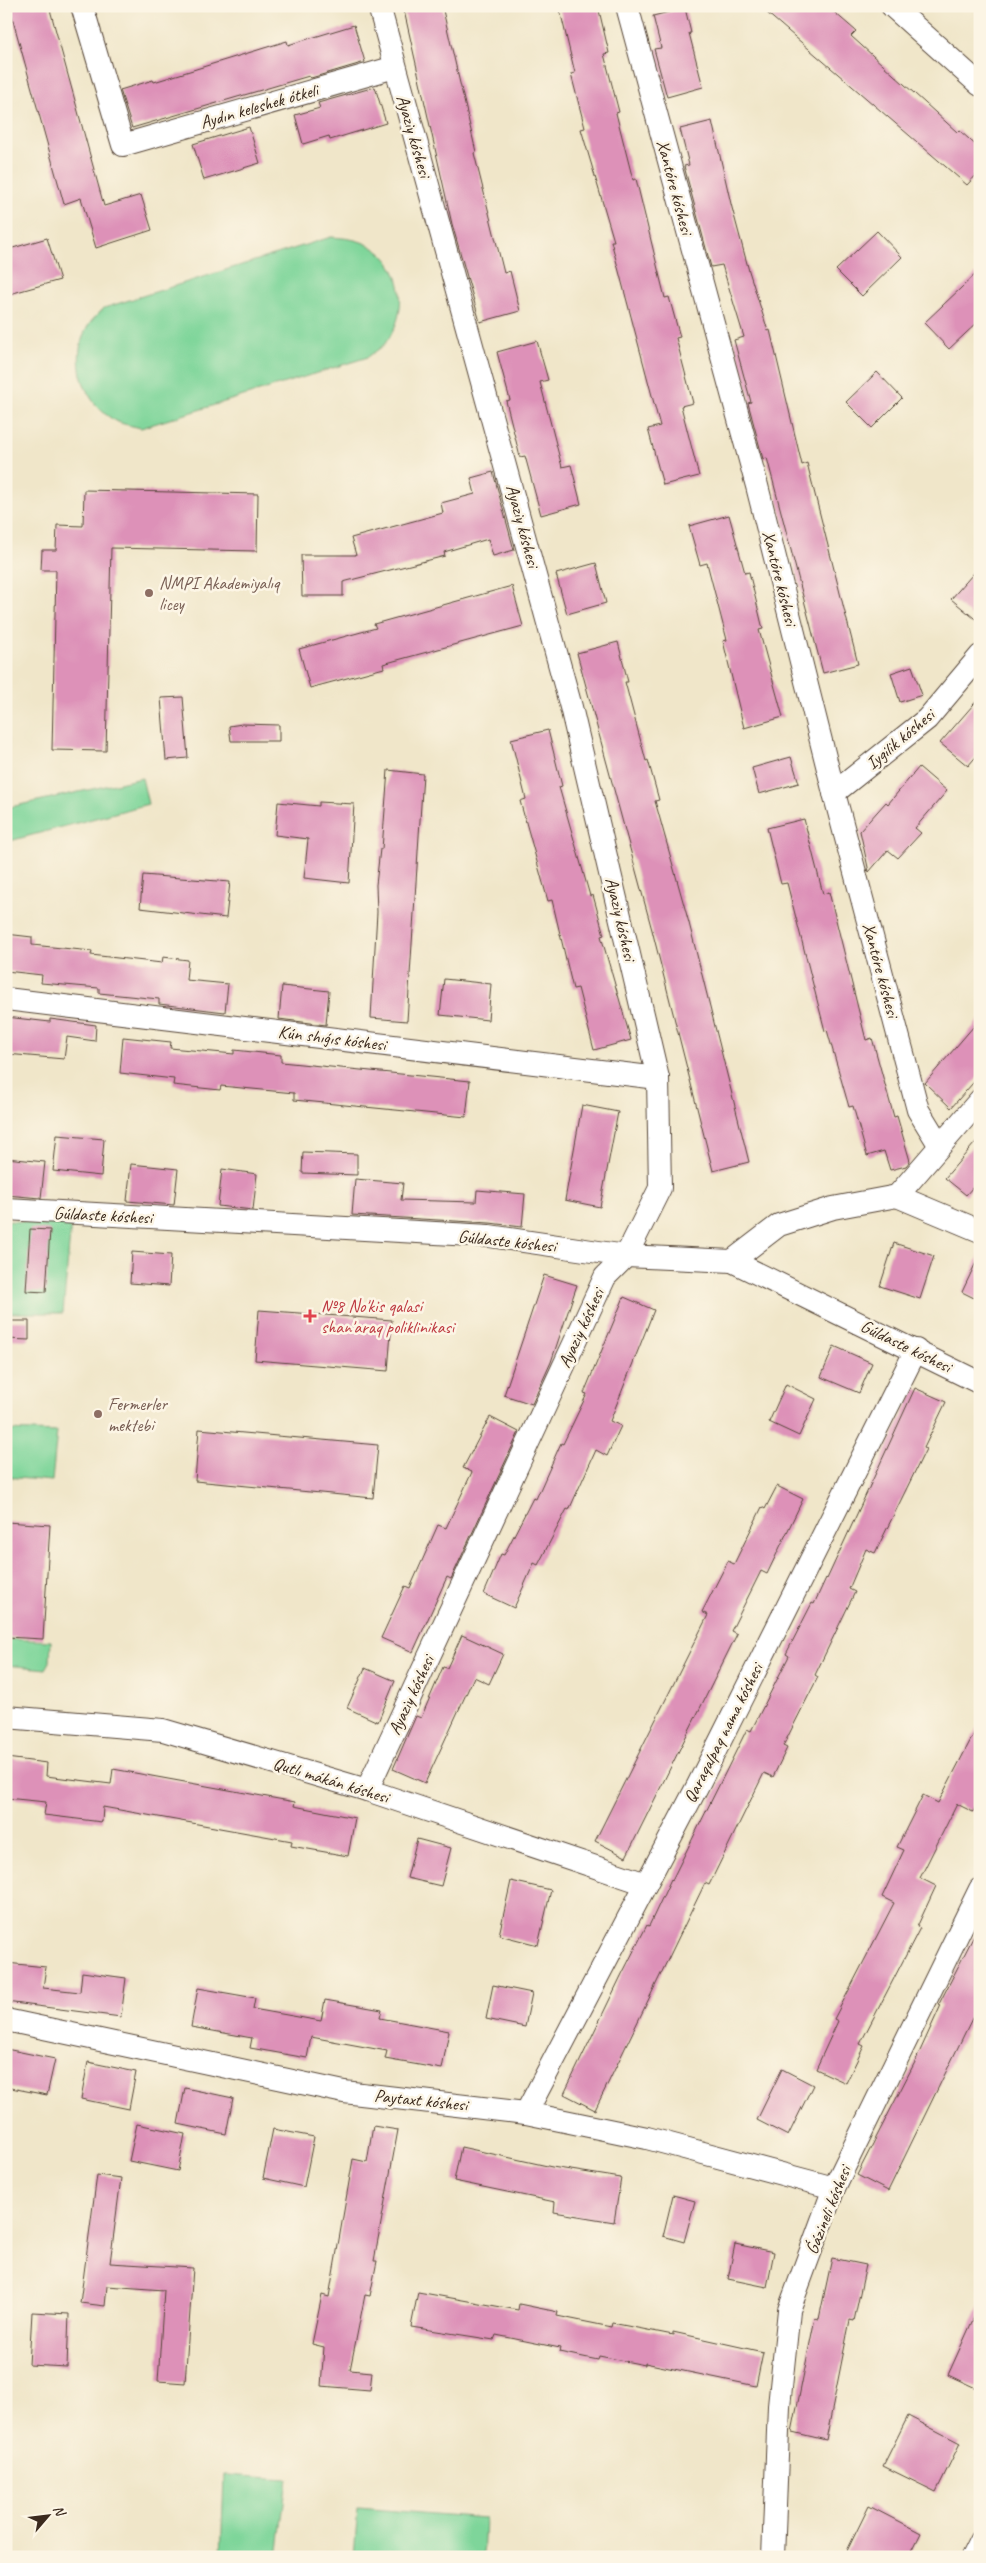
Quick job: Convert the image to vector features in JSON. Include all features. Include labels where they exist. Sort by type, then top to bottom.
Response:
[{"type":"street","name":"Aydın keleshek ótkeli","points":[[82,6],[123,145],[395,67]]},
{"type":"street","name":"Ayaziy kóshesi","points":[[367,1790],[605,1277],[626,1256],[660,1188],[658,1078],[571,707],[379,6]]},
{"type":"street","name":"Xantóre kóshesi","points":[[627,6],[757,486],[834,792],[918,1110],[940,1146]]},
{"type":"street","points":[[892,6],[980,85]]},
{"type":"street","name":"Iygilik kóshesi","points":[[834,792],[927,719],[980,656]]},
{"type":"street","name":"Kún shıǵıs kóshesi","points":[[6,999],[658,1078]]},
{"type":"street","points":[[897,1196],[980,1100]]},
{"type":"street","points":[[732,1262],[779,1225],[832,1208],[897,1196],[980,1231]]},
{"type":"street","name":"Gúldaste kóshesi","points":[[6,1209],[489,1236],[626,1256],[732,1262],[916,1350],[980,1383]]},
{"type":"street","name":"Qaraqalpaq nama kóshesi","points":[[526,2113],[646,1884],[916,1350]]},
{"type":"street","name":"Qutlı mákán kóshesi","points":[[6,1717],[163,1730],[367,1790],[646,1884]]},
{"type":"street","name":"Ǵázineli kóshesi","points":[[774,2557],[779,2406],[789,2310],[834,2188],[980,1889]]},
{"type":"street","name":"Paytaxt kóshesi","points":[[6,2020],[344,2092],[526,2113],[647,2138],[834,2188]]},
{"type":"street","points":[[972,2557],[980,2541]]},
{"type":"green space","points":[[331,237],[347,238],[372,247],[383,255],[397,278],[400,291],[398,318],[386,342],[368,357],[141,428],[118,422],[106,415],[88,394],[83,381],[79,353],[82,339],[88,326],[104,308]]},
{"type":"green space","points":[[142,778],[148,804],[6,842],[6,808]]},
{"type":"green space","points":[[6,1221],[71,1223],[63,1313],[6,1313]]},
{"type":"green space","points":[[6,1430],[57,1432],[52,1481],[6,1477]]},
{"type":"green space","points":[[6,1639],[51,1641],[50,1662],[46,1669],[6,1665]]},
{"type":"green space","points":[[224,2475],[287,2479],[277,2557],[221,2557]]},
{"type":"green space","points":[[358,2508],[485,2518],[483,2557],[354,2557]]},
{"type":"building","points":[[9,6],[49,6],[104,206],[141,195],[152,230],[96,248],[81,198],[64,204]]},
{"type":"building","points":[[403,6],[442,6],[476,152],[474,153],[504,273],[510,271],[520,311],[480,322],[452,224]]},
{"type":"building","points":[[559,6],[598,6],[609,53],[604,54],[619,112],[616,113],[633,180],[636,179],[665,298],[669,297],[680,337],[676,338],[693,403],[681,406],[699,476],[663,485],[648,429],[660,426],[611,241],[614,241],[581,129],[585,128],[571,74],[575,73]]},
{"type":"building","points":[[759,6],[827,6],[856,31],[851,36],[957,132],[959,130],[980,149],[980,171],[967,185]]},
{"type":"building","points":[[685,8],[691,33],[689,33],[703,87],[667,97],[654,49],[661,48],[653,16]]},
{"type":"building","points":[[354,25],[365,62],[311,78],[309,76],[132,128],[120,90],[153,80],[154,82],[287,41],[288,45]]},
{"type":"building","points":[[375,87],[386,123],[330,140],[329,136],[303,144],[295,115],[320,108],[318,103]]},
{"type":"building","points":[[712,121],[749,271],[768,331],[770,330],[802,465],[807,463],[858,664],[823,673],[767,458],[763,459],[748,403],[751,402],[734,340],[744,337],[722,265],[711,267],[684,166],[689,165],[680,129]]},
{"type":"building","points":[[249,127],[260,163],[204,180],[193,144]]},
{"type":"building","points":[[877,231],[902,257],[862,296],[836,270]]},
{"type":"building","points":[[47,238],[60,280],[6,295],[6,250]]},
{"type":"building","points":[[980,270],[980,320],[949,349],[924,323]]},
{"type":"building","points":[[537,341],[548,380],[540,382],[562,467],[571,465],[581,504],[541,515],[525,456],[520,457],[506,401],[510,400],[497,352]]},
{"type":"building","points":[[877,372],[902,398],[872,428],[846,402]]},
{"type":"building","points":[[493,472],[514,550],[493,556],[488,539],[444,552],[445,556],[343,582],[343,596],[302,596],[301,555],[356,555],[351,538],[443,513],[441,503],[475,494],[471,478]]},
{"type":"building","points":[[84,490],[258,494],[257,551],[111,548],[106,751],[52,750],[56,570],[41,570],[42,550],[56,550],[57,525],[83,526]]},
{"type":"building","points":[[729,515],[745,573],[749,572],[763,629],[759,630],[783,717],[744,728],[723,641],[727,640],[707,563],[700,565],[689,526]]},
{"type":"building","points":[[596,563],[606,603],[567,614],[556,574]]},
{"type":"building","points":[[980,566],[980,623],[951,599]]},
{"type":"building","points":[[512,586],[523,626],[383,664],[384,668],[310,688],[299,649],[376,628],[374,624]]},
{"type":"building","points":[[618,642],[628,682],[625,682],[646,761],[648,760],[659,800],[655,801],[689,923],[749,1162],[713,1171],[652,930],[577,653]]},
{"type":"building","points":[[912,666],[922,695],[900,702],[891,673]]},
{"type":"building","points":[[183,697],[188,758],[166,760],[161,698]]},
{"type":"building","points":[[980,697],[980,752],[968,766],[940,743]]},
{"type":"building","points":[[242,724],[279,725],[279,741],[231,741],[229,726]]},
{"type":"building","points":[[548,730],[562,786],[559,787],[590,896],[593,895],[604,935],[601,936],[631,1040],[594,1050],[578,988],[573,989],[552,900],[548,901],[520,801],[526,799],[511,739]]},
{"type":"building","points":[[791,757],[799,783],[759,794],[752,768]]},
{"type":"building","points":[[919,767],[947,791],[915,828],[921,833],[898,858],[888,850],[869,872],[860,831],[886,802],[888,804]]},
{"type":"building","points":[[388,770],[423,774],[407,1021],[371,1018],[377,912],[376,885],[380,849],[382,849]]},
{"type":"building","points":[[278,802],[319,806],[319,802],[354,804],[349,883],[304,878],[308,839],[275,835]]},
{"type":"building","points":[[804,819],[823,894],[829,892],[866,1040],[872,1038],[894,1117],[897,1116],[910,1161],[906,1166],[890,1170],[884,1151],[867,1156],[853,1106],[849,1107],[827,1030],[825,1031],[787,883],[781,884],[767,828]]},
{"type":"building","points":[[143,875],[230,882],[226,918],[140,908]]},
{"type":"building","points":[[6,934],[32,937],[32,945],[92,951],[91,955],[162,963],[163,957],[188,960],[186,980],[228,984],[225,1012],[159,1004],[159,999],[99,993],[99,988],[41,983],[42,975],[6,971]]},
{"type":"building","points":[[444,979],[491,984],[488,1020],[440,1015]]},
{"type":"building","points":[[282,986],[329,991],[326,1025],[279,1019]]},
{"type":"building","points":[[6,1017],[50,1022],[50,1019],[96,1025],[95,1041],[67,1037],[64,1059],[6,1054]]},
{"type":"building","points":[[980,1019],[980,1075],[951,1108],[925,1083]]},
{"type":"building","points":[[123,1037],[171,1042],[170,1048],[234,1054],[234,1050],[281,1055],[281,1062],[470,1081],[466,1117],[294,1100],[294,1093],[221,1086],[220,1090],[173,1085],[174,1079],[120,1073]]},
{"type":"building","points":[[582,1105],[618,1112],[600,1207],[565,1200]]},
{"type":"building","points":[[57,1135],[104,1139],[101,1176],[53,1171]]},
{"type":"building","points":[[980,1137],[980,1179],[966,1195],[945,1178]]},
{"type":"building","points":[[303,1152],[357,1154],[357,1175],[302,1173]]},
{"type":"building","points":[[6,1158],[45,1162],[41,1198],[6,1195]]},
{"type":"building","points":[[131,1164],[178,1169],[174,1205],[127,1201]]},
{"type":"building","points":[[222,1169],[257,1174],[253,1210],[218,1206]]},
{"type":"building","points":[[355,1179],[403,1183],[401,1200],[476,1202],[477,1190],[525,1194],[522,1227],[490,1223],[352,1215]]},
{"type":"building","points":[[30,1229],[50,1230],[46,1292],[26,1291]]},
{"type":"building","points":[[894,1243],[934,1256],[920,1299],[880,1286]]},
{"type":"building","points":[[132,1252],[171,1255],[169,1286],[130,1283]]},
{"type":"building","points":[[980,1254],[980,1301],[962,1292]]},
{"type":"building","points":[[544,1275],[577,1285],[551,1362],[532,1404],[504,1395]]},
{"type":"building","points":[[624,1297],[654,1310],[610,1421],[621,1426],[607,1456],[596,1450],[569,1510],[567,1509],[538,1565],[534,1563],[514,1608],[484,1594],[501,1554],[504,1555],[533,1498],[536,1499],[561,1443],[563,1444],[587,1394],[584,1393]]},
{"type":"building","points":[[259,1310],[392,1320],[388,1371],[255,1360]]},
{"type":"building","points":[[6,1321],[29,1321],[29,1340],[6,1339]]},
{"type":"building","points":[[834,1346],[872,1363],[859,1393],[821,1377]]},
{"type":"building","points":[[786,1384],[816,1399],[799,1436],[769,1422]]},
{"type":"building","points":[[915,1388],[946,1402],[924,1448],[926,1449],[875,1553],[866,1549],[849,1589],[855,1592],[815,1675],[818,1677],[783,1746],[787,1748],[773,1777],[764,1773],[709,1885],[705,1883],[595,2110],[564,2094],[621,1976],[647,1925],[649,1926],[747,1729],[751,1731],[789,1656],[786,1654],[812,1603],[814,1604],[827,1579]]},
{"type":"building","points":[[490,1417],[519,1432],[451,1579],[447,1577],[413,1652],[381,1638],[405,1586],[410,1588],[438,1525],[446,1528],[472,1472],[463,1468]]},
{"type":"building","points":[[199,1429],[378,1445],[373,1498],[195,1481]]},
{"type":"building","points":[[777,1486],[803,1499],[767,1574],[761,1571],[731,1631],[737,1634],[626,1857],[595,1841],[708,1615],[702,1612],[728,1561],[734,1564],[762,1507],[765,1509]]},
{"type":"building","points":[[6,1522],[50,1525],[43,1639],[6,1637]]},
{"type":"building","points":[[462,1635],[503,1654],[489,1684],[474,1677],[425,1783],[393,1769],[416,1716],[421,1718],[443,1667],[447,1668]]},
{"type":"building","points":[[365,1668],[395,1681],[378,1722],[347,1708]]},
{"type":"building","points":[[980,1722],[980,1798],[973,1812],[957,1804],[920,1878],[936,1886],[917,1927],[920,1928],[860,2044],[864,2046],[846,2083],[816,2069],[838,2021],[834,2019],[894,1903],[882,1897],[904,1850],[897,1847],[923,1795],[938,1803]]},
{"type":"building","points":[[6,1758],[47,1763],[46,1776],[111,1784],[113,1769],[295,1802],[294,1806],[355,1818],[348,1856],[291,1846],[292,1841],[103,1807],[102,1822],[44,1815],[46,1802],[6,1798]]},
{"type":"building","points":[[417,1839],[451,1848],[441,1886],[407,1878]]},
{"type":"building","points":[[511,1881],[551,1890],[538,1945],[499,1935]]},
{"type":"building","points":[[980,1924],[980,2002],[888,2191],[857,2175],[915,2062],[941,2005],[939,2004]]},
{"type":"building","points":[[6,1963],[46,1967],[43,1988],[80,1992],[82,1972],[126,1978],[121,2017],[6,2002]]},
{"type":"building","points":[[493,1985],[532,1993],[525,2027],[486,2019]]},
{"type":"building","points":[[198,1988],[255,1998],[253,2009],[321,2021],[325,2000],[382,2010],[380,2018],[449,2031],[442,2069],[385,2059],[387,2051],[311,2037],[307,2058],[250,2048],[252,2038],[191,2027]]},
{"type":"building","points":[[6,2049],[55,2059],[47,2095],[6,2087]]},
{"type":"building","points":[[88,2062],[136,2072],[129,2109],[81,2099]]},
{"type":"building","points":[[782,2069],[813,2085],[788,2136],[757,2120]]},
{"type":"building","points":[[185,2088],[233,2098],[226,2134],[178,2124]]},
{"type":"building","points":[[137,2124],[185,2134],[178,2171],[129,2161]]},
{"type":"building","points":[[373,2126],[398,2130],[374,2261],[377,2261],[370,2296],[365,2295],[350,2370],[372,2372],[370,2390],[321,2386],[324,2347],[312,2344],[322,2295],[329,2297],[353,2159],[367,2162]]},
{"type":"building","points":[[273,2129],[314,2137],[304,2187],[263,2178]]},
{"type":"building","points":[[461,2147],[552,2167],[621,2178],[614,2222],[554,2212],[555,2202],[454,2181]]},
{"type":"building","points":[[97,2175],[121,2178],[110,2263],[193,2268],[185,2383],[158,2381],[164,2290],[107,2286],[105,2306],[80,2303]]},
{"type":"building","points":[[673,2195],[695,2201],[684,2242],[663,2236]]},
{"type":"building","points":[[735,2244],[774,2252],[767,2287],[728,2279]]},
{"type":"building","points":[[832,2258],[866,2265],[854,2321],[850,2320],[826,2440],[792,2432],[815,2318],[819,2319]]},
{"type":"building","points":[[418,2292],[518,2310],[519,2304],[558,2312],[557,2316],[611,2327],[612,2323],[673,2335],[673,2332],[763,2352],[756,2386],[645,2363],[645,2365],[599,2356],[598,2360],[559,2352],[560,2348],[496,2335],[494,2340],[411,2327]]},
{"type":"building","points":[[980,2304],[980,2390],[948,2375]]},
{"type":"building","points":[[32,2312],[69,2314],[67,2367],[29,2365]]},
{"type":"building","points":[[908,2416],[960,2443],[936,2492],[883,2466]]},
{"type":"building","points":[[869,2506],[921,2533],[909,2557],[844,2557]]},
{"type":"place","name":"NMPI Akademiyalıq licey","points":[[149,593]]},
{"type":"place","name":"№8 No'kis qalasi shan'araq poliklinikasi","points":[[310,1316]]},
{"type":"place","name":"Fermerler mektebi","points":[[98,1414]]}]
